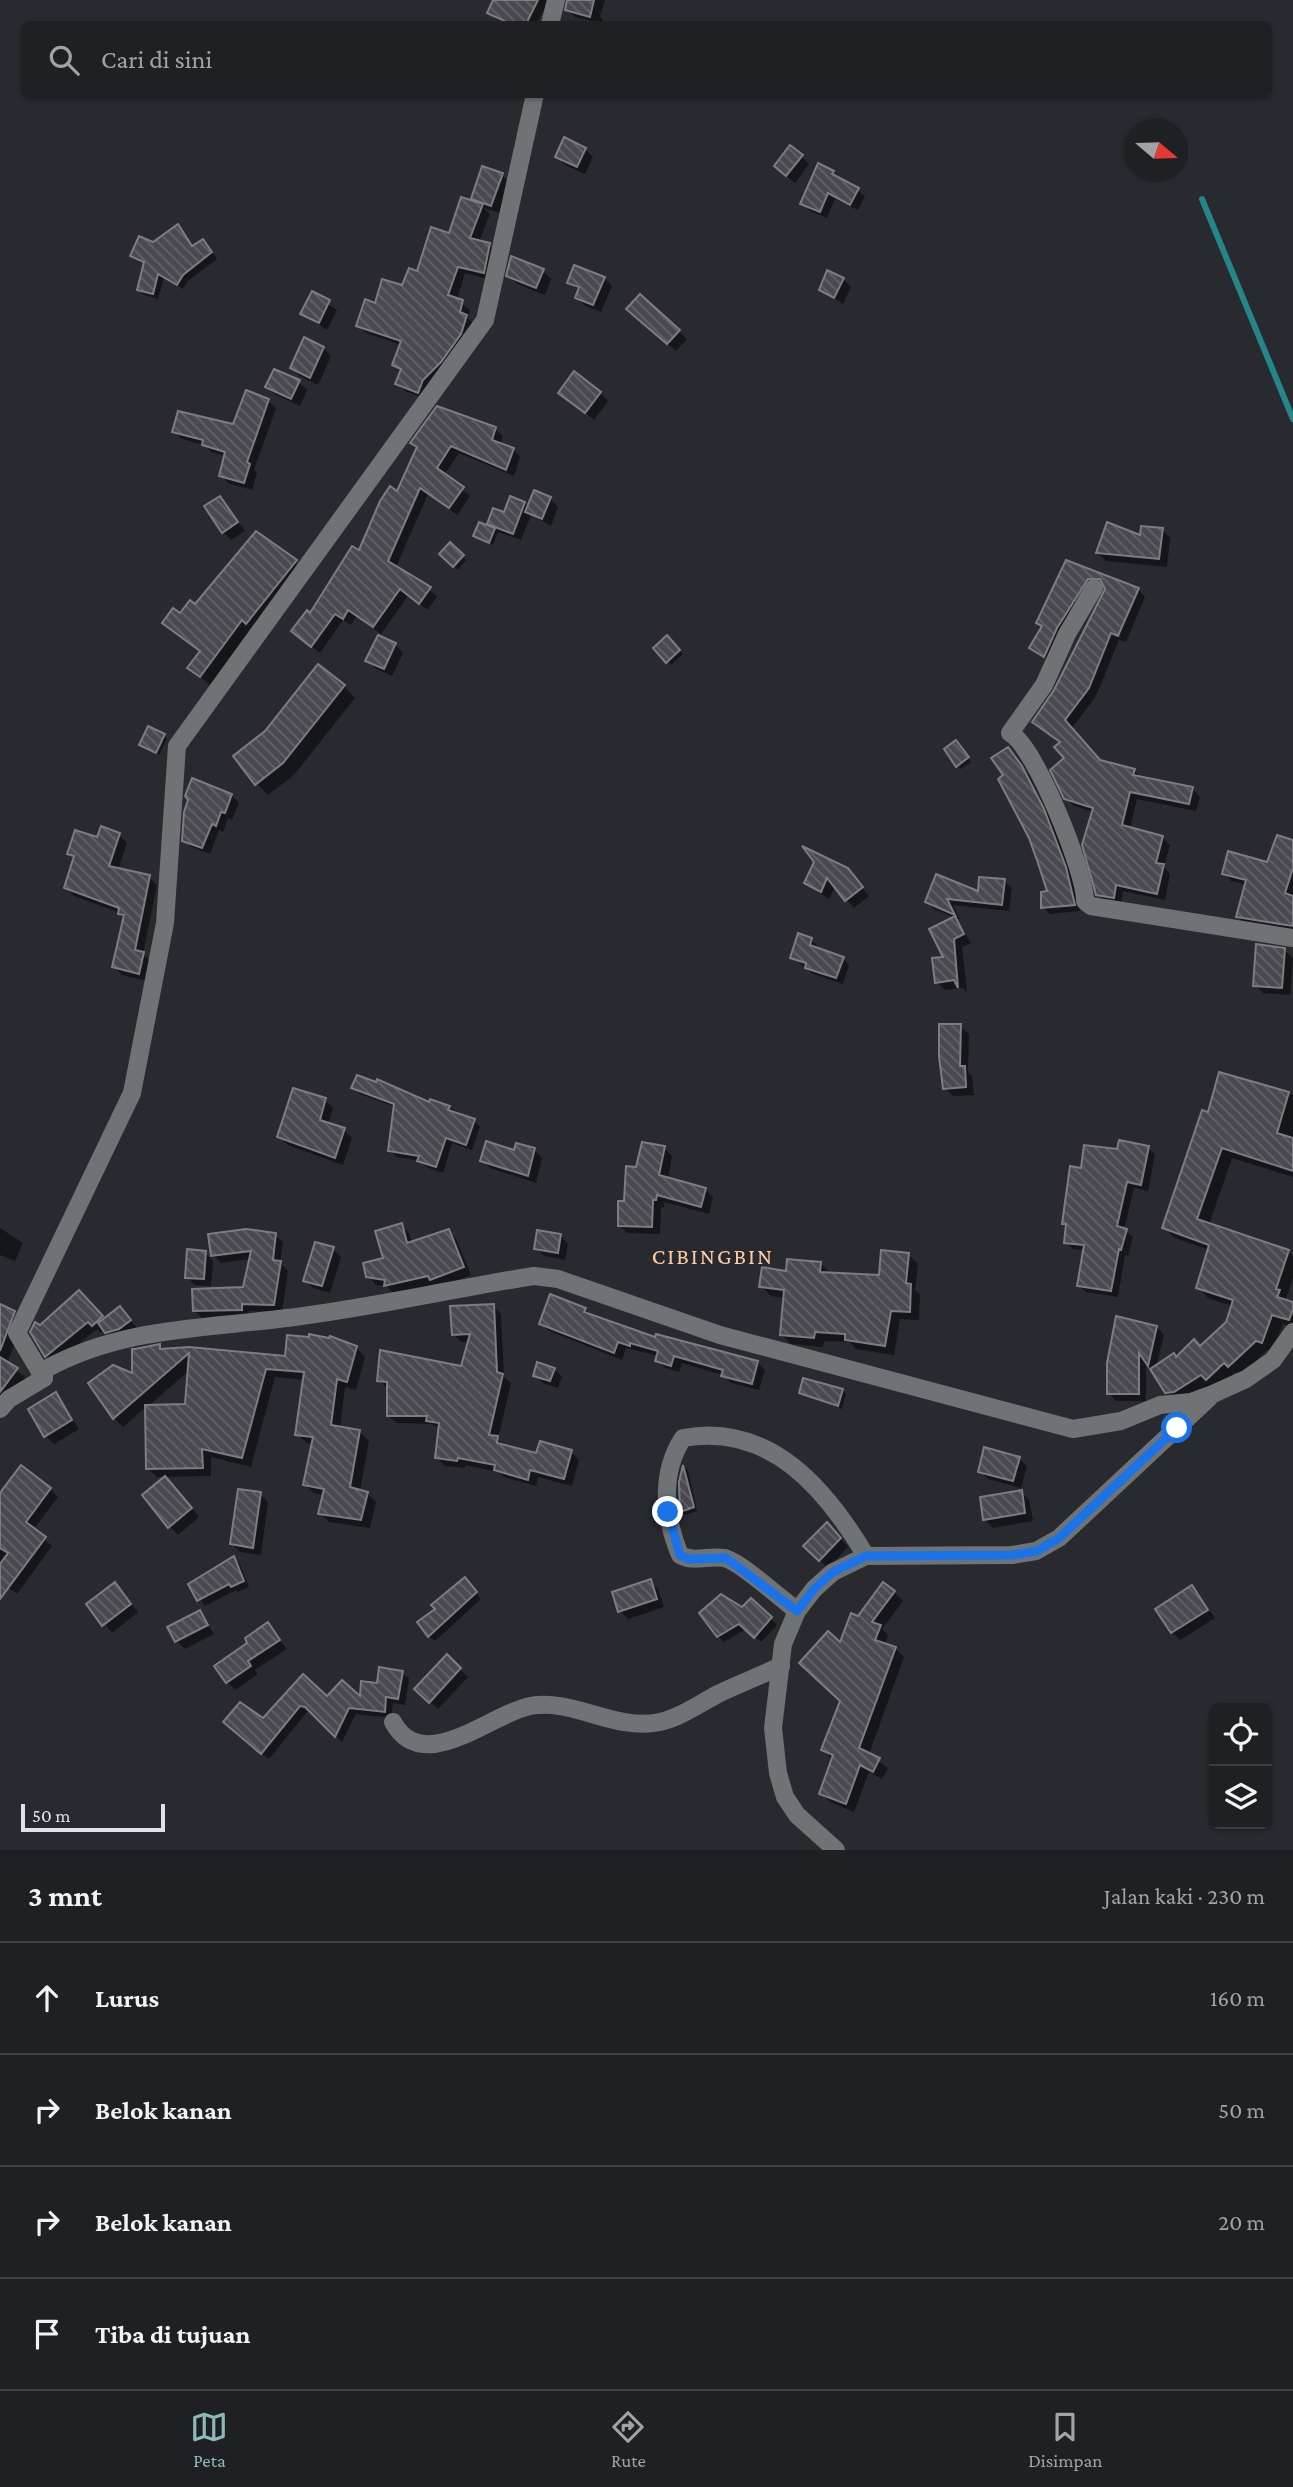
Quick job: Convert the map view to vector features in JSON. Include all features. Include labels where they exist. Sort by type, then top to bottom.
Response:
[{"type":"street","points":[[551,21],[556,0]]},
{"type":"street","points":[[44,1378],[17,1333],[132,1093],[164,923],[177,746],[485,320],[534,98]]},
{"type":"street","points":[[1094,588],[1067,634],[1044,685],[1010,733],[1017,737],[1029,756],[1059,815],[1085,901],[1091,906],[1184,923],[1293,938]]},
{"type":"street","points":[[44,1378],[44,1370],[77,1352],[134,1337],[175,1329],[299,1317],[534,1276],[558,1279],[720,1335],[1073,1429],[1121,1422],[1160,1405],[1191,1402],[1213,1394],[1245,1379],[1273,1360],[1293,1332]]},
{"type":"street","points":[[0,1409],[9,1399],[44,1378]]},
{"type":"street","points":[[836,1850],[797,1815],[785,1797],[773,1728],[788,1628],[814,1589],[833,1572],[866,1556],[1012,1555],[1037,1551],[1059,1538],[1213,1394]]},
{"type":"street","points":[[797,1611],[726,1558],[688,1559],[680,1555],[666,1498],[670,1464],[683,1438],[707,1434],[728,1436],[755,1442],[780,1458],[825,1497],[846,1522],[866,1556]]},
{"type":"street","points":[[393,1722],[401,1737],[413,1743],[429,1744],[477,1732],[528,1707],[547,1705],[633,1724],[658,1723],[677,1717],[717,1694],[781,1666]]},
{"type":"building","points":[[493,0],[538,0],[528,21],[504,21],[487,13]]},
{"type":"building","points":[[567,0],[594,0],[590,17],[565,10]]},
{"type":"building","points":[[564,137],[586,148],[577,167],[555,157]]},
{"type":"building","points":[[790,145],[803,155],[786,176],[774,166]]},
{"type":"building","points":[[818,163],[834,171],[832,174],[859,188],[850,205],[828,193],[820,212],[800,204]]},
{"type":"building","points":[[482,166],[503,173],[491,206],[471,199]]},
{"type":"building","points":[[461,197],[483,204],[470,238],[490,243],[484,273],[458,267],[448,295],[463,300],[460,312],[467,315],[461,334],[441,362],[423,380],[418,393],[395,384],[401,369],[392,365],[401,341],[356,326],[365,299],[375,303],[382,279],[402,285],[409,268],[417,271],[431,227],[449,233]]},
{"type":"building","points":[[178,224],[192,246],[203,239],[212,252],[183,275],[177,285],[158,274],[153,294],[137,290],[144,262],[130,256],[139,236],[153,242]]},
{"type":"building","points":[[511,256],[544,269],[536,288],[506,276]]},
{"type":"building","points":[[574,265],[605,277],[593,305],[575,298],[579,287],[567,283]]},
{"type":"building","points":[[827,270],[844,278],[834,298],[819,290]]},
{"type":"building","points":[[312,291],[330,300],[319,323],[300,314]]},
{"type":"building","points":[[640,294],[680,330],[667,344],[626,309]]},
{"type":"building","points":[[304,337],[324,347],[310,378],[290,368]]},
{"type":"building","points":[[274,369],[300,380],[291,399],[265,387]]},
{"type":"building","points":[[574,371],[601,392],[585,413],[558,393]]},
{"type":"building","points":[[246,390],[269,399],[247,462],[250,464],[244,483],[219,476],[225,452],[202,445],[203,440],[172,432],[178,411],[233,424]]},
{"type":"building","points":[[437,406],[496,427],[492,440],[514,448],[506,470],[451,446],[437,468],[464,487],[449,508],[420,488],[388,561],[431,587],[419,604],[400,589],[373,627],[348,610],[343,619],[335,614],[311,647],[291,631],[307,610],[310,613],[352,546],[359,550],[380,501],[390,486],[397,491],[417,447],[410,443]]},
{"type":"building","points":[[534,490],[551,497],[542,519],[525,512]]},
{"type":"building","points":[[220,496],[238,522],[222,533],[204,506]]},
{"type":"building","points":[[510,496],[525,502],[513,534],[487,524],[493,508],[504,512]]},
{"type":"building","points":[[479,522],[495,528],[489,543],[473,536]]},
{"type":"building","points":[[1107,522],[1140,535],[1141,526],[1163,528],[1159,559],[1096,553]]},
{"type":"building","points":[[256,531],[297,560],[246,624],[242,620],[200,677],[187,668],[200,651],[162,623],[173,608],[180,613],[190,600],[195,604]]},
{"type":"building","points":[[450,542],[464,555],[453,567],[439,554]]},
{"type":"building","points":[[1066,560],[1139,588],[1118,636],[1111,633],[1089,688],[1065,720],[1100,760],[1135,769],[1133,775],[1193,787],[1189,804],[1130,792],[1122,825],[1163,836],[1156,863],[1164,864],[1157,894],[1116,885],[1114,898],[1096,895],[1082,845],[1093,808],[1064,799],[1050,770],[1064,758],[1054,747],[1060,742],[1032,722],[1054,690],[1105,589],[1100,579],[1088,579],[1057,628],[1044,657],[1029,648],[1042,626],[1036,623]]},
{"type":"building","points":[[378,635],[396,643],[384,669],[365,661]]},
{"type":"building","points":[[667,635],[680,650],[666,663],[653,648]]},
{"type":"building","points":[[318,664],[345,685],[283,763],[255,785],[233,756],[265,731]]},
{"type":"building","points":[[148,726],[165,734],[156,753],[139,745]]},
{"type":"building","points":[[956,740],[969,757],[956,767],[944,749]]},
{"type":"building","points":[[1008,747],[1022,766],[1044,809],[1066,867],[1075,905],[1041,908],[1041,892],[1047,891],[1039,866],[1029,838],[998,779],[1003,775],[991,758]]},
{"type":"building","points":[[192,778],[232,794],[225,813],[221,812],[216,826],[212,824],[202,848],[182,841],[184,812],[188,800],[185,796]]},
{"type":"building","points":[[101,826],[120,833],[109,866],[150,875],[135,950],[144,952],[139,974],[112,967],[124,915],[118,914],[119,908],[64,888],[74,856],[67,854],[75,830],[97,837]]},
{"type":"building","points":[[1277,835],[1293,840],[1293,868],[1285,893],[1293,896],[1293,926],[1236,917],[1246,880],[1222,874],[1228,851],[1267,862]]},
{"type":"building","points":[[802,846],[848,868],[863,887],[845,901],[827,878],[821,892],[804,883],[814,862]]},
{"type":"building","points":[[936,874],[978,891],[979,877],[1005,879],[1002,905],[947,899],[955,915],[925,902]]},
{"type":"building","points":[[955,916],[964,934],[954,939],[958,988],[954,980],[935,983],[932,958],[943,957],[929,929]]},
{"type":"building","points":[[798,933],[812,938],[810,945],[844,957],[836,978],[805,968],[806,963],[790,958]]},
{"type":"building","points":[[1256,944],[1285,948],[1282,988],[1253,986]]},
{"type":"building","points":[[939,1024],[961,1024],[960,1066],[965,1066],[966,1087],[943,1089]]},
{"type":"building","points":[[1219,1072],[1289,1092],[1277,1133],[1293,1138],[1293,1171],[1222,1148],[1197,1219],[1289,1250],[1276,1289],[1280,1290],[1277,1297],[1293,1302],[1293,1309],[1289,1320],[1272,1315],[1262,1343],[1256,1341],[1228,1367],[1224,1363],[1206,1380],[1201,1375],[1174,1392],[1165,1393],[1150,1369],[1174,1353],[1176,1357],[1194,1339],[1200,1346],[1226,1322],[1233,1300],[1196,1288],[1209,1245],[1162,1228],[1202,1110],[1208,1112]]},
{"type":"building","points":[[357,1075],[376,1082],[377,1079],[429,1102],[430,1099],[450,1106],[448,1110],[475,1119],[466,1145],[446,1138],[436,1167],[417,1161],[419,1156],[388,1151],[394,1104],[351,1088]]},
{"type":"building","points":[[293,1088],[326,1098],[320,1120],[345,1128],[335,1158],[277,1137]]},
{"type":"building","points":[[1119,1140],[1149,1146],[1141,1185],[1127,1182],[1117,1226],[1127,1229],[1121,1250],[1119,1249],[1111,1291],[1077,1286],[1084,1245],[1064,1243],[1066,1224],[1062,1224],[1070,1166],[1081,1168],[1084,1145],[1117,1149]]},
{"type":"building","points":[[486,1141],[514,1150],[516,1143],[535,1148],[528,1176],[480,1161]]},
{"type":"building","points":[[642,1142],[665,1146],[659,1175],[706,1188],[701,1207],[657,1195],[656,1200],[653,1200],[652,1227],[618,1226],[618,1201],[624,1201],[626,1166],[636,1167]]},
{"type":"building","points":[[402,1223],[407,1243],[449,1229],[464,1267],[430,1280],[428,1276],[384,1286],[385,1280],[366,1277],[363,1263],[383,1258],[375,1231]]},
{"type":"building","points":[[246,1229],[276,1233],[273,1260],[281,1261],[274,1305],[242,1304],[242,1310],[193,1311],[192,1289],[243,1287],[251,1251],[211,1256],[208,1234]]},
{"type":"building","points":[[537,1230],[561,1234],[558,1253],[534,1249]]},
{"type":"building","points":[[315,1242],[334,1247],[322,1286],[303,1281]]},
{"type":"building","points":[[187,1249],[206,1251],[204,1279],[185,1278]]},
{"type":"building","points":[[881,1250],[909,1253],[906,1283],[911,1284],[910,1312],[891,1311],[885,1346],[845,1340],[845,1334],[815,1332],[814,1338],[780,1335],[784,1290],[759,1287],[762,1267],[786,1271],[787,1259],[821,1262],[820,1272],[879,1275]]},
{"type":"building","points":[[79,1290],[103,1316],[92,1326],[88,1322],[45,1357],[30,1332],[35,1322],[40,1325]]},
{"type":"building","points":[[550,1294],[586,1308],[584,1312],[655,1337],[656,1334],[758,1361],[752,1384],[721,1376],[723,1370],[674,1356],[671,1366],[655,1361],[658,1351],[630,1343],[630,1346],[618,1342],[614,1353],[539,1324]]},
{"type":"building","points":[[0,1304],[15,1311],[0,1351]]},
{"type":"building","points":[[494,1304],[497,1372],[503,1374],[489,1435],[498,1436],[497,1443],[536,1453],[540,1441],[572,1450],[564,1479],[530,1470],[528,1480],[494,1470],[495,1465],[458,1458],[457,1461],[435,1458],[439,1423],[426,1421],[427,1416],[387,1416],[387,1382],[377,1381],[380,1350],[461,1366],[470,1334],[452,1335],[450,1306]]},
{"type":"building","points":[[120,1306],[131,1320],[119,1329],[105,1333],[98,1323]]},
{"type":"building","points":[[1116,1316],[1157,1326],[1148,1366],[1139,1353],[1139,1394],[1107,1394],[1107,1363]]},
{"type":"building","points":[[309,1334],[330,1336],[357,1346],[347,1382],[337,1379],[331,1425],[360,1430],[350,1487],[368,1492],[361,1520],[318,1514],[324,1489],[303,1485],[313,1437],[295,1435],[304,1372],[266,1369],[242,1458],[202,1449],[203,1468],[146,1469],[145,1405],[185,1404],[189,1353],[113,1419],[88,1383],[113,1365],[132,1373],[132,1349],[160,1344],[160,1349],[189,1347],[285,1356],[287,1335],[309,1337]]},
{"type":"building","points":[[0,1357],[18,1368],[0,1392]]},
{"type":"building","points":[[537,1362],[555,1368],[550,1381],[533,1376]]},
{"type":"building","points":[[803,1378],[843,1389],[838,1406],[799,1393]]},
{"type":"building","points":[[56,1392],[72,1420],[44,1437],[28,1409]]},
{"type":"building","points":[[984,1447],[1020,1457],[1013,1481],[978,1472]]},
{"type":"building","points":[[21,1465],[51,1488],[26,1522],[46,1537],[0,1599],[0,1564],[8,1553],[0,1548],[0,1493]]},
{"type":"building","points":[[683,1465],[694,1507],[680,1512],[679,1482]]},
{"type":"building","points":[[165,1476],[192,1508],[168,1528],[142,1495]]},
{"type":"building","points":[[238,1489],[261,1492],[253,1548],[230,1544]]},
{"type":"building","points":[[1022,1490],[1025,1513],[983,1520],[980,1497]]},
{"type":"building","points":[[827,1522],[841,1538],[819,1561],[803,1546]]},
{"type":"building","points":[[234,1556],[244,1581],[231,1587],[229,1584],[197,1601],[188,1584]]},
{"type":"building","points":[[465,1577],[477,1592],[428,1637],[417,1622],[435,1609],[431,1605]]},
{"type":"building","points":[[651,1579],[657,1599],[618,1612],[612,1592]]},
{"type":"building","points":[[115,1582],[131,1604],[102,1626],[86,1604]]},
{"type":"building","points":[[883,1582],[895,1591],[872,1622],[881,1625],[875,1640],[896,1647],[859,1748],[880,1758],[873,1772],[860,1765],[846,1804],[819,1794],[833,1755],[821,1750],[840,1701],[799,1663],[828,1631],[840,1642],[851,1613],[858,1616]]},
{"type":"building","points":[[1192,1585],[1208,1610],[1171,1633],[1155,1609]]},
{"type":"building","points":[[721,1594],[742,1607],[751,1598],[772,1617],[754,1638],[739,1624],[717,1637],[699,1613]]},
{"type":"building","points":[[200,1610],[208,1625],[175,1642],[167,1627]]},
{"type":"building","points":[[268,1622],[280,1640],[248,1661],[251,1666],[226,1683],[214,1666],[247,1643],[245,1638]]},
{"type":"building","points":[[447,1654],[461,1668],[429,1703],[414,1689]]},
{"type":"building","points":[[379,1667],[403,1671],[398,1699],[386,1697],[385,1712],[349,1708],[335,1737],[305,1707],[300,1706],[261,1754],[223,1722],[240,1702],[263,1718],[303,1674],[327,1696],[342,1680],[360,1696],[361,1681],[377,1683]]},
{"type":"waterway","points":[[1202,199],[1293,419]]},
{"type":"district","name":"CIBINGBIN","points":[[713,1256]]},
{"type":"route","points":[[668,1512],[680,1555],[688,1559],[726,1558],[738,1564],[797,1611],[814,1589],[833,1572],[866,1556],[1012,1555],[1037,1551],[1059,1538],[1177,1428]]}]
